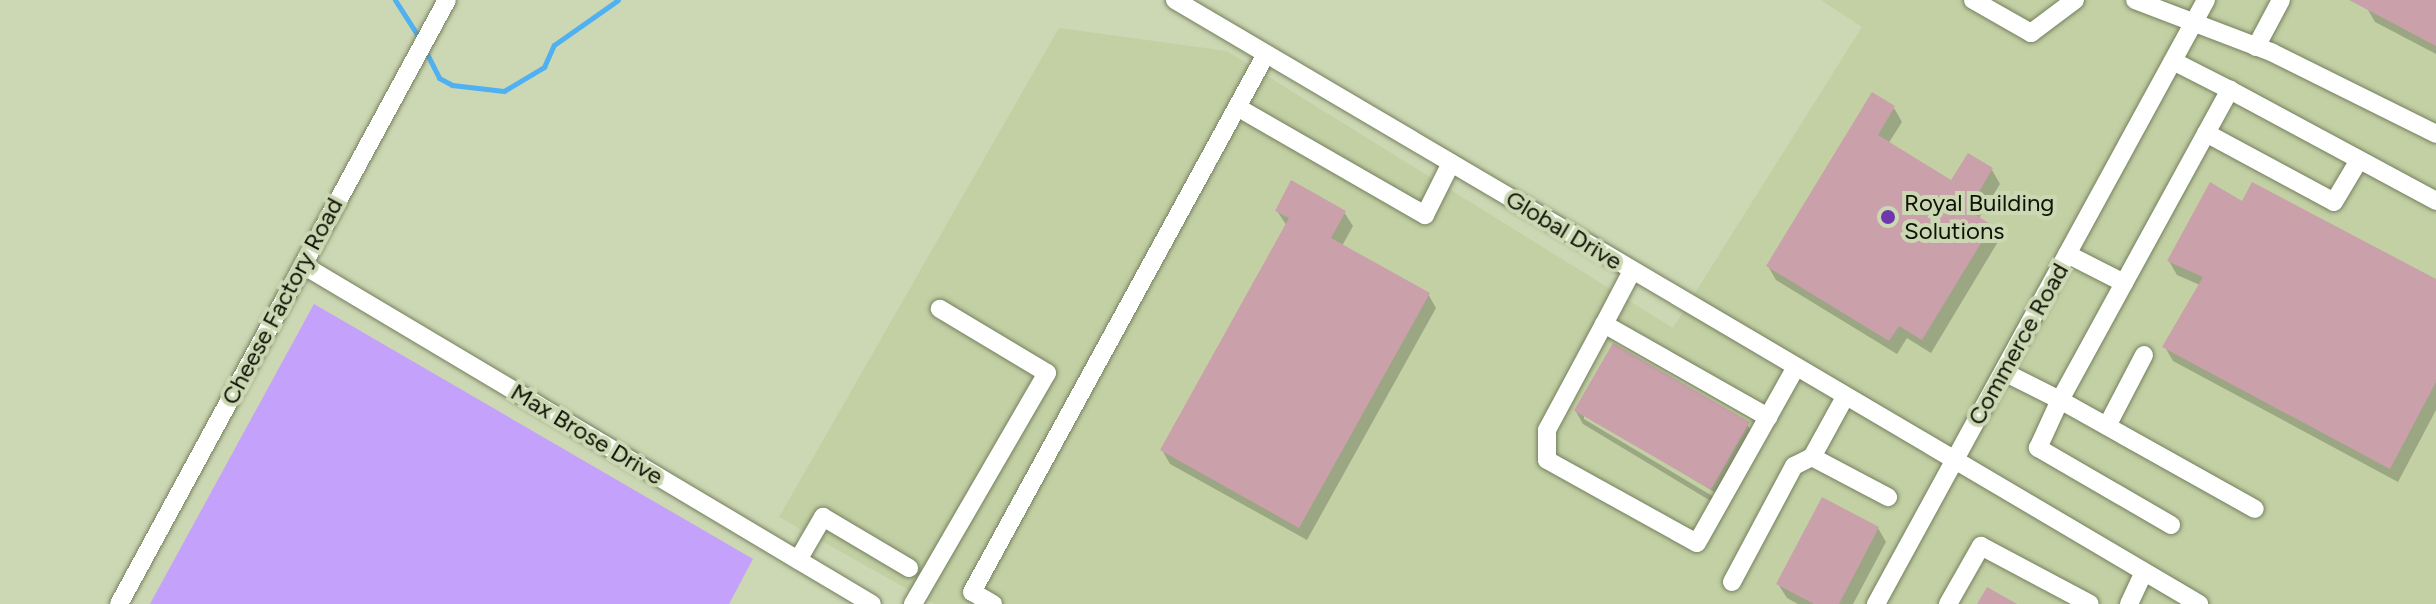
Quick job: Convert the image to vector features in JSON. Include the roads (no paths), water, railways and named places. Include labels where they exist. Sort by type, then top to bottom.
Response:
[{"type":"street","name":"Cheese Factory Road","points":[[119,604],[447,0]]},
{"type":"street","name":"Global Drive","points":[[1175,0],[2199,604]]},
{"type":"street","points":[[1973,0],[2031,33],[2075,0]]},
{"type":"street","points":[[2135,0],[2192,26],[2256,47],[2436,134]]},
{"type":"street","name":"Commerce Road","points":[[1876,604],[2206,0]]},
{"type":"street","points":[[2256,47],[2281,0]]},
{"type":"street","points":[[993,604],[970,598],[1266,54]]},
{"type":"street","points":[[2173,61],[2436,201]]},
{"type":"street","points":[[2171,525],[2038,448],[2060,400],[2230,90]]},
{"type":"street","points":[[1237,107],[1425,215],[1451,163]]},
{"type":"street","points":[[2206,133],[2334,202],[2359,160]]},
{"type":"street","points":[[2067,254],[2124,283]]},
{"type":"street","name":"Max Brose Drive","points":[[303,265],[872,604]]},
{"type":"street","points":[[1632,271],[1547,430],[1547,460],[1697,543],[1796,367]]},
{"type":"street","points":[[913,604],[1047,373],[940,309]]},
{"type":"street","points":[[1604,324],[1768,417]]},
{"type":"street","points":[[2107,426],[2144,355]]},
{"type":"street","points":[[2004,372],[2255,509]]},
{"type":"street","points":[[1732,582],[1794,466],[1812,457],[1845,397]]},
{"type":"street","points":[[1812,457],[1888,497]]},
{"type":"street","points":[[798,560],[823,517],[909,568]]},
{"type":"street","points":[[1948,604],[1981,546],[2090,604]]},
{"type":"street","points":[[2129,604],[2144,572]]},
{"type":"waterway","points":[[395,0],[420,39]]},
{"type":"waterway","points":[[426,52],[439,78],[452,85],[504,91],[544,67],[554,45],[618,0]]},
{"type":"place","name":"Royal Building Solutions","points":[[1888,217]]}]
